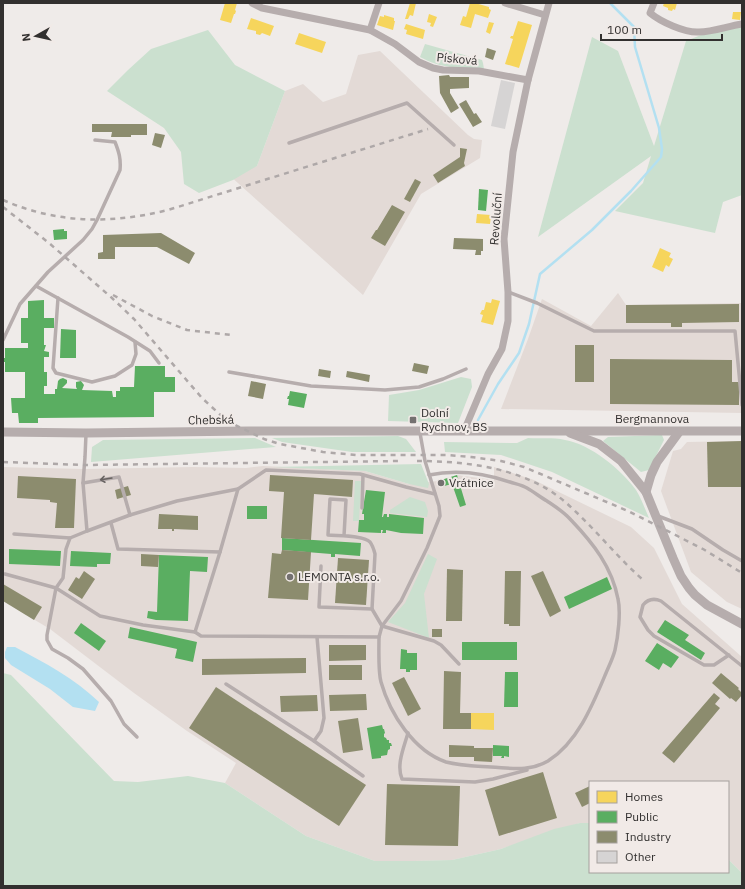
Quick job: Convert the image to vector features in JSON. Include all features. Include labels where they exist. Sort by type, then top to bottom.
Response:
[{"type":"street","name":"Písková","points":[[252,3],[262,8],[370,30],[395,44],[420,62],[433,68],[442,70],[479,71],[528,80]]},
{"type":"street","points":[[370,30],[379,3]]},
{"type":"street","points":[[505,3],[545,15]]},
{"type":"street","name":"Revoluční","points":[[464,432],[488,374],[502,349],[508,321],[508,292],[504,240],[512,152],[528,80],[549,3]]},
{"type":"street","points":[[654,3],[650,14],[658,20],[698,33],[742,24]]},
{"type":"street","points":[[563,431],[599,444],[622,461],[646,492],[675,564],[689,588],[695,595],[707,604],[742,624]]},
{"type":"street","name":"Chebská","points":[[3,432],[563,431]]},
{"type":"street","name":"Bergmannova","points":[[563,431],[742,431]]},
{"type":"street","points":[[646,492],[657,462],[679,432]]},
{"type":"lane","points":[[289,143],[407,103],[454,145]]},
{"type":"lane","points":[[3,340],[20,304],[92,229],[98,220],[120,170],[121,163],[120,154],[115,142],[95,140]]},
{"type":"lane","points":[[36,286],[135,342],[150,352],[160,363]]},
{"type":"lane","points":[[508,292],[537,303],[594,332],[735,332],[742,405]]},
{"type":"lane","points":[[58,298],[54,368],[56,373],[92,382],[115,376],[132,365],[136,354],[135,342]]},
{"type":"lane","points":[[229,372],[311,386],[385,390],[419,387],[466,369]]},
{"type":"lane","points":[[420,432],[429,475],[439,506],[440,516],[430,541],[401,601],[382,626],[379,637],[380,680],[390,705],[408,733],[428,754],[459,765],[514,769],[532,768]]},
{"type":"lane","points":[[86,433],[82,483],[87,531]]},
{"type":"lane","points":[[14,534],[70,538],[111,522],[177,501],[238,489],[266,470],[364,475],[435,494]]},
{"type":"lane","points":[[408,733],[399,772],[402,779],[475,782],[493,779],[532,768],[548,760],[566,746],[584,720],[600,688],[614,651],[618,620],[619,601],[615,586],[606,565],[584,534],[565,513],[525,487],[496,477],[463,472],[442,472],[429,475]]},
{"type":"lane","points":[[362,508],[364,475]]},
{"type":"lane","points":[[82,483],[119,478],[130,516]]},
{"type":"lane","points":[[195,632],[238,489]]},
{"type":"lane","points":[[344,536],[346,500],[330,499],[328,536],[344,536],[363,539],[370,543],[374,548],[372,609],[382,626],[434,641],[441,645],[459,664]]},
{"type":"lane","points":[[655,515],[692,529],[723,550],[742,560]]},
{"type":"lane","points":[[111,522],[118,549],[220,552]]},
{"type":"lane","points":[[70,538],[66,549],[63,578],[56,588],[47,640],[52,649],[83,669],[111,701],[124,724],[138,737]]},
{"type":"lane","points":[[321,566],[319,607],[372,609]]},
{"type":"lane","points":[[6,574],[56,588],[100,616],[144,625],[195,632],[201,636],[379,637]]},
{"type":"lane","points":[[729,655],[714,665],[704,665],[654,636],[648,630],[640,617],[643,604],[648,600],[661,600],[729,655],[742,666]]},
{"type":"lane","points":[[314,742],[321,731],[324,718],[317,637]]},
{"type":"lane","points":[[226,684],[363,776]]},
{"type":"shaded area","points":[[380,51],[468,135],[474,139],[482,140],[480,158],[421,194],[363,295],[229,175],[257,166],[285,91],[303,84],[323,102],[346,94],[358,55]]},
{"type":"shaded area","points":[[618,293],[626,305],[742,303],[742,413],[501,409],[542,299],[591,326]]},
{"type":"shaded area","points":[[742,441],[742,609],[727,602],[691,572],[661,491],[673,451],[681,449],[687,442]]},
{"type":"shaded area","points":[[263,466],[365,471],[409,484],[438,481],[457,475],[494,480],[494,467],[534,480],[631,527],[654,548],[682,604],[742,657],[742,873],[729,860],[729,781],[589,781],[589,823],[580,823],[501,849],[452,860],[375,861],[306,836],[225,783],[236,763],[187,731],[134,693],[50,629],[3,601],[3,467],[84,469],[193,467],[246,468]]},
{"type":"green space","points":[[742,27],[742,195],[723,202],[715,233],[615,211],[643,183],[651,156],[538,237],[592,37],[618,51],[654,146],[686,41],[701,35]]},
{"type":"green space","points":[[208,30],[235,65],[285,91],[257,166],[233,180],[199,193],[184,184],[181,152],[164,128],[107,91],[151,49]]},
{"type":"green space","points":[[425,44],[482,60],[484,69],[444,66],[428,61],[420,57]]},
{"type":"green space","points":[[461,377],[471,379],[472,387],[458,423],[388,421],[389,395],[419,390]]},
{"type":"green space","points":[[662,435],[664,440],[649,470],[641,472],[603,441],[608,437]]},
{"type":"green space","points":[[398,436],[406,439],[416,452],[352,452],[282,442],[272,438]]},
{"type":"green space","points":[[255,438],[276,447],[91,462],[92,447],[103,440]]},
{"type":"green space","points":[[528,438],[556,439],[575,442],[594,452],[614,466],[630,482],[638,493],[649,518],[552,472],[501,455],[445,452],[444,442],[517,443]]},
{"type":"green space","points":[[421,464],[429,484],[428,488],[365,471],[273,467]]},
{"type":"green space","points":[[355,481],[361,481],[359,521],[353,521]]},
{"type":"green space","points":[[410,497],[425,502],[428,511],[427,517],[390,513],[390,510]]},
{"type":"green space","points":[[428,554],[437,559],[424,594],[429,638],[388,622],[405,603]]},
{"type":"green space","points":[[3,673],[11,675],[114,781],[138,782],[188,776],[225,783],[306,836],[375,861],[452,860],[501,849],[554,829],[580,823],[589,823],[589,873],[729,873],[729,860],[742,873],[742,886],[3,886]]},
{"type":"water","points":[[7,647],[15,647],[48,665],[80,686],[99,702],[95,711],[73,707],[50,689],[11,665],[5,658]]},
{"type":"building: Homes","points":[[225,3],[237,3],[236,11],[231,23],[220,20]]},
{"type":"building: Homes","points":[[410,3],[416,3],[413,16],[410,15],[408,19],[405,19]]},
{"type":"building: Homes","points":[[470,3],[489,7],[491,10],[488,18],[475,14],[471,28],[460,25],[463,16],[466,17]]},
{"type":"building: Homes","points":[[664,3],[677,3],[675,10],[668,10],[668,8],[663,6]]},
{"type":"building: Homes","points":[[733,12],[741,12],[740,20],[732,19]]},
{"type":"building: Homes","points":[[429,14],[437,17],[433,27],[430,26],[431,23],[427,22]]},
{"type":"building: Homes","points":[[384,15],[394,18],[395,21],[393,30],[377,25],[380,16],[384,17]]},
{"type":"building: Homes","points":[[251,18],[274,26],[270,36],[262,33],[260,35],[256,34],[256,31],[247,29]]},
{"type":"building: Homes","points":[[518,21],[532,25],[519,68],[505,64],[513,39],[510,38],[513,36]]},
{"type":"building: Homes","points":[[489,22],[494,23],[490,34],[486,32]]},
{"type":"building: Homes","points":[[406,24],[425,30],[423,39],[406,34],[407,30],[404,29]]},
{"type":"building: Homes","points":[[299,33],[326,42],[322,53],[295,44]]},
{"type":"building: Homes","points":[[477,214],[491,215],[490,224],[476,223]]},
{"type":"building: Homes","points":[[660,248],[671,253],[669,257],[673,259],[669,267],[666,265],[663,272],[652,267]]},
{"type":"building: Homes","points":[[492,299],[500,301],[493,325],[481,322],[483,315],[480,314],[482,310],[484,310],[486,302],[491,303]]},
{"type":"building: Homes","points":[[471,713],[494,713],[494,730],[471,729]]},
{"type":"building: Public","points":[[479,189],[488,190],[486,211],[478,210]]},
{"type":"building: Public","points":[[64,229],[64,231],[67,231],[67,239],[54,240],[53,230]]},
{"type":"building: Public","points":[[44,300],[44,318],[54,318],[54,328],[44,328],[44,345],[46,345],[44,351],[49,352],[49,357],[44,357],[44,372],[47,372],[47,386],[44,386],[44,394],[55,394],[58,381],[63,378],[67,380],[67,383],[62,388],[77,389],[76,382],[81,381],[84,385],[82,390],[112,391],[113,397],[116,397],[116,391],[120,391],[120,387],[134,387],[135,366],[165,366],[165,377],[175,377],[175,392],[154,392],[154,417],[38,418],[38,423],[19,423],[18,413],[12,413],[11,398],[25,398],[25,372],[5,372],[5,362],[3,362],[3,358],[5,358],[5,348],[28,348],[28,343],[21,343],[21,318],[28,318],[28,301]]},
{"type":"building: Public","points":[[61,329],[76,330],[76,358],[60,358]]},
{"type":"building: Public","points":[[290,391],[307,394],[304,408],[288,405],[289,399],[287,399]]},
{"type":"building: Public","points":[[457,475],[466,505],[460,507],[452,484],[440,487],[438,481]]},
{"type":"building: Public","points":[[366,490],[385,492],[382,517],[384,514],[387,514],[387,517],[389,517],[389,514],[424,518],[423,534],[401,533],[386,530],[386,533],[382,533],[383,530],[381,530],[381,533],[358,532],[359,520],[364,520],[364,514],[362,514]]},
{"type":"building: Public","points":[[247,506],[267,506],[267,519],[247,519]]},
{"type":"building: Public","points":[[282,538],[361,543],[360,556],[335,554],[335,557],[331,557],[331,554],[282,550]]},
{"type":"building: Public","points":[[9,549],[61,551],[60,566],[9,564]]},
{"type":"building: Public","points":[[71,551],[111,553],[110,564],[97,564],[97,567],[70,566]]},
{"type":"building: Public","points":[[159,555],[208,557],[207,572],[190,571],[188,621],[156,620],[147,618],[148,611],[157,612]]},
{"type":"building: Public","points":[[607,577],[612,589],[569,609],[564,597]]},
{"type":"building: Public","points":[[665,620],[689,635],[685,640],[705,653],[701,660],[657,632]]},
{"type":"building: Public","points":[[81,623],[106,641],[99,651],[74,633]]},
{"type":"building: Public","points":[[130,627],[197,642],[193,662],[175,658],[177,649],[128,638]]},
{"type":"building: Public","points":[[462,642],[517,642],[517,660],[462,660]]},
{"type":"building: Public","points":[[657,643],[679,657],[671,668],[663,663],[659,670],[645,661]]},
{"type":"building: Public","points":[[401,649],[407,650],[407,653],[417,653],[417,670],[410,670],[410,672],[406,672],[406,669],[400,669]]},
{"type":"building: Public","points":[[505,672],[518,672],[518,707],[504,707]]},
{"type":"building: Public","points":[[382,725],[385,733],[384,737],[389,740],[389,743],[391,743],[392,746],[390,746],[387,755],[381,756],[381,758],[372,759],[367,728]]},
{"type":"building: Public","points":[[493,745],[509,746],[509,757],[504,756],[504,758],[501,758],[502,756],[493,756]]},
{"type":"building: Industry","points":[[487,48],[496,51],[493,60],[485,57]]},
{"type":"building: Industry","points":[[449,75],[450,77],[469,77],[469,88],[450,89],[450,93],[459,108],[451,113],[440,93],[439,76]]},
{"type":"building: Industry","points":[[466,100],[474,114],[476,113],[482,122],[473,127],[459,104]]},
{"type":"building: Industry","points":[[92,124],[147,124],[147,135],[111,137],[112,132],[92,132]]},
{"type":"building: Industry","points":[[155,133],[165,135],[161,148],[152,145]]},
{"type":"building: Industry","points":[[460,148],[467,149],[464,163],[465,166],[438,183],[433,175],[460,157]]},
{"type":"building: Industry","points":[[415,179],[421,182],[410,202],[404,199]]},
{"type":"building: Industry","points":[[392,205],[405,212],[385,246],[371,238]]},
{"type":"building: Industry","points":[[161,233],[195,253],[189,264],[157,247],[115,247],[115,259],[98,259],[98,253],[103,252],[103,235]]},
{"type":"building: Industry","points":[[454,238],[483,239],[483,251],[481,251],[481,255],[475,255],[476,250],[453,249]]},
{"type":"building: Industry","points":[[739,304],[739,322],[682,323],[682,327],[671,327],[671,323],[626,323],[626,305]]},
{"type":"building: Industry","points":[[575,345],[594,345],[594,382],[575,382]]},
{"type":"building: Industry","points":[[610,359],[732,360],[732,382],[739,382],[739,405],[610,404]]},
{"type":"building: Industry","points":[[414,363],[429,366],[427,374],[412,371]]},
{"type":"building: Industry","points":[[319,369],[331,371],[330,378],[318,376]]},
{"type":"building: Industry","points":[[347,371],[370,375],[369,382],[346,377]]},
{"type":"building: Industry","points":[[251,381],[266,384],[263,399],[248,396]]},
{"type":"building: Industry","points":[[742,441],[742,487],[708,487],[707,442]]},
{"type":"building: Industry","points":[[270,475],[353,480],[352,497],[314,494],[311,540],[281,538],[284,492],[269,491]]},
{"type":"building: Industry","points":[[18,476],[76,479],[74,528],[55,528],[57,503],[50,502],[50,500],[17,498]]},
{"type":"building: Industry","points":[[128,486],[131,495],[117,499],[115,490]]},
{"type":"building: Industry","points":[[159,514],[198,516],[198,530],[174,529],[174,531],[172,531],[172,529],[158,529]]},
{"type":"building: Industry","name":"LEMONTA s.r.o.","points":[[282,550],[311,552],[308,600],[268,598],[272,553],[281,554]]},
{"type":"building: Industry","points":[[141,554],[159,555],[158,567],[141,566]]},
{"type":"building: Industry","points":[[338,558],[369,560],[366,605],[335,603]]},
{"type":"building: Industry","points":[[447,569],[463,570],[462,621],[446,621]]},
{"type":"building: Industry","points":[[84,571],[95,579],[82,599],[68,590],[76,577],[79,579]]},
{"type":"building: Industry","points":[[505,571],[521,571],[520,626],[509,626],[509,624],[504,624]]},
{"type":"building: Industry","points":[[543,571],[561,611],[550,617],[531,576]]},
{"type":"building: Industry","points":[[3,584],[42,607],[34,620],[3,601]]},
{"type":"building: Industry","points":[[432,629],[442,629],[442,637],[432,637]]},
{"type":"building: Industry","points":[[329,645],[366,645],[366,660],[329,661]]},
{"type":"building: Industry","points":[[306,658],[306,673],[202,675],[202,659]]},
{"type":"building: Industry","points":[[329,665],[362,665],[362,680],[329,680]]},
{"type":"building: Industry","points":[[444,671],[461,672],[460,713],[471,713],[471,729],[443,729]]},
{"type":"building: Industry","points":[[721,673],[739,688],[738,689],[742,693],[736,702],[731,698],[730,699],[712,683]]},
{"type":"building: Industry","points":[[404,677],[421,709],[408,716],[392,683]]},
{"type":"building: Industry","points":[[216,687],[366,785],[339,826],[189,728]]},
{"type":"building: Industry","points":[[714,693],[720,698],[715,704],[720,708],[674,763],[662,753]]},
{"type":"building: Industry","points":[[366,694],[367,710],[330,711],[329,695]]},
{"type":"building: Industry","points":[[317,695],[318,711],[281,712],[280,696]]},
{"type":"building: Industry","points":[[358,718],[363,750],[343,753],[338,721]]},
{"type":"building: Industry","points":[[449,745],[474,746],[474,748],[493,748],[492,762],[474,761],[474,757],[449,757]]},
{"type":"building: Industry","points":[[543,772],[557,818],[499,836],[485,790]]},
{"type":"building: Industry","points":[[387,784],[460,786],[458,846],[385,845]]},
{"type":"building: Industry","points":[[589,786],[589,804],[582,807],[575,793]]},
{"type":"building: Other","points":[[501,80],[515,83],[505,129],[491,126]]},
{"type":"waterway","points":[[478,420],[498,384],[519,353],[529,324],[540,274],[592,230],[631,191],[661,157],[662,149],[659,128],[635,47],[634,27],[610,3]]},
{"type":"railway","points":[[3,200],[44,214],[64,217],[105,219],[147,215],[168,210],[428,129]]},
{"type":"railway","points":[[3,207],[49,243],[134,319],[202,398],[227,421],[264,439],[280,444],[323,452],[356,455],[447,455],[501,461],[524,467],[628,511],[703,549],[742,573]]},
{"type":"railway","points":[[113,295],[152,316],[187,330],[231,335]]},
{"type":"railway","points":[[3,462],[85,465],[401,461]]},
{"type":"railway","points":[[417,461],[436,461],[475,465],[513,474],[531,481],[564,501],[642,579]]},
{"type":"place","name":"Dolní Rychnov, BS","points":[[413,420]]},
{"type":"place","name":"Vrátnice","points":[[441,483]]},
{"type":"place","name":"LEMONTA s.r.o.","points":[[290,577]]}]
